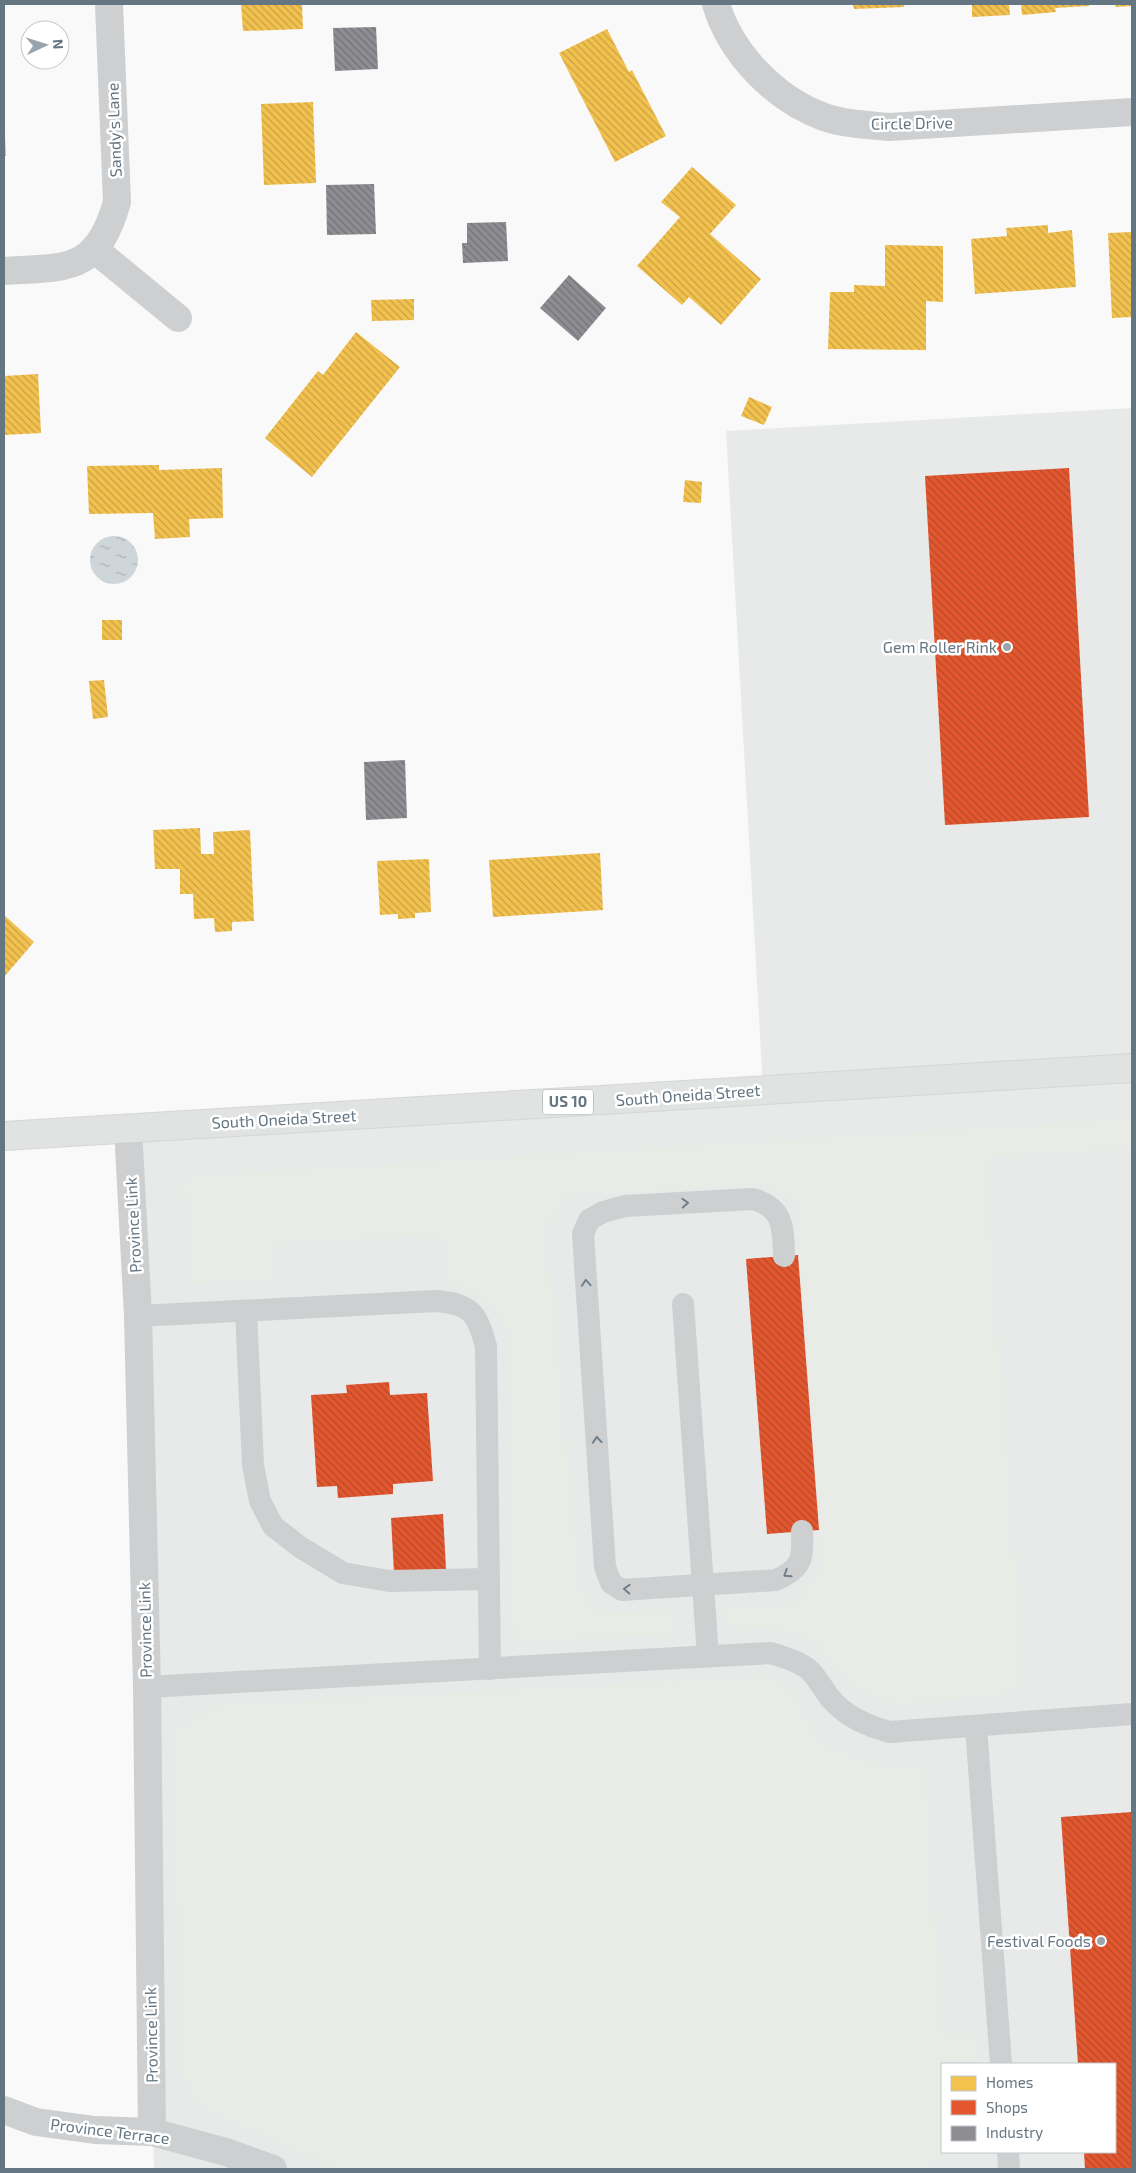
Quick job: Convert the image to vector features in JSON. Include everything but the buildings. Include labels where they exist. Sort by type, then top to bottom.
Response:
[{"type":"highway","name":"South Oneida Street","points":[[4,1136],[1132,1068]]},
{"type":"street","name":"Sandy's Lane","points":[[94,250],[110,226],[117,202],[109,4]]},
{"type":"street","name":"Circle Drive","points":[[716,4],[735,47],[760,75],[789,98],[824,117],[856,124],[889,127],[1132,112]]},
{"type":"street","points":[[4,271],[64,268],[82,260],[94,250],[178,318]]},
{"type":"street","name":"Province Link","points":[[128,1128],[138,1316],[147,1688],[152,2132]]},
{"type":"street","name":"Province Terrace","points":[[4,2110],[46,2123],[95,2130],[152,2132],[226,2152],[273,2169]]},
{"type":"lane","points":[[784,1256],[783,1231],[776,1213],[767,1203],[753,1199],[625,1206],[603,1212],[589,1220],[583,1234],[604,1557],[611,1583],[622,1590],[776,1580],[791,1573],[799,1563],[802,1550],[802,1531]]},
{"type":"lane","points":[[138,1316],[436,1301],[453,1302],[471,1310],[481,1327],[486,1346],[490,1669]]},
{"type":"lane","points":[[683,1304],[708,1656]]},
{"type":"lane","points":[[246,1311],[253,1465],[260,1501],[273,1526],[300,1547],[343,1573],[389,1581],[488,1580]]},
{"type":"lane","points":[[147,1688],[771,1653],[791,1659],[808,1668],[831,1699],[851,1717],[872,1727],[890,1732],[1132,1714]]},
{"type":"lane","points":[[976,1727],[1001,2063]]},
{"type":"lane","points":[[1008,2153],[1010,2169]]},
{"type":"shaded area","points":[[1132,408],[1132,2169],[154,2169],[128,1128],[763,1088],[726,431]]},
{"type":"shaded area","points":[[1132,1119],[1132,1148],[992,1157],[985,1164],[1023,1669],[1019,1687],[1009,1693],[989,1697],[898,1704],[867,1693],[846,1677],[818,1645],[792,1632],[762,1628],[728,1630],[727,1609],[796,1603],[823,1570],[796,1203],[762,1185],[567,1196],[546,1227],[580,1590],[597,1613],[675,1610],[676,1635],[521,1641],[513,1627],[505,1329],[495,1310],[475,1293],[446,1282],[445,1252],[442,1241],[432,1235],[281,1243],[273,1247],[271,1258],[273,1276],[267,1281],[192,1284],[189,1200],[176,1189],[186,1180],[196,1176]]},
{"type":"shaded area","points":[[762,1676],[781,1682],[798,1699],[811,1729],[823,1743],[855,1758],[883,1766],[916,1765],[925,1774],[942,2034],[969,2033],[975,2039],[976,2052],[974,2063],[941,2063],[941,2153],[944,2153],[927,2169],[339,2169],[217,2116],[196,2101],[186,2085],[182,2069],[172,1734],[202,1714],[223,1705]]},
{"type":"water","points":[[114,536],[123,538],[131,543],[136,551],[138,560],[136,569],[131,577],[123,582],[114,584],[105,582],[97,577],[92,569],[90,560],[92,551],[97,543],[105,538]]},
{"type":"place","name":"Gem Roller Rink","points":[[1007,647]]},
{"type":"place","name":"Festival Foods","points":[[1101,1941]]}]
